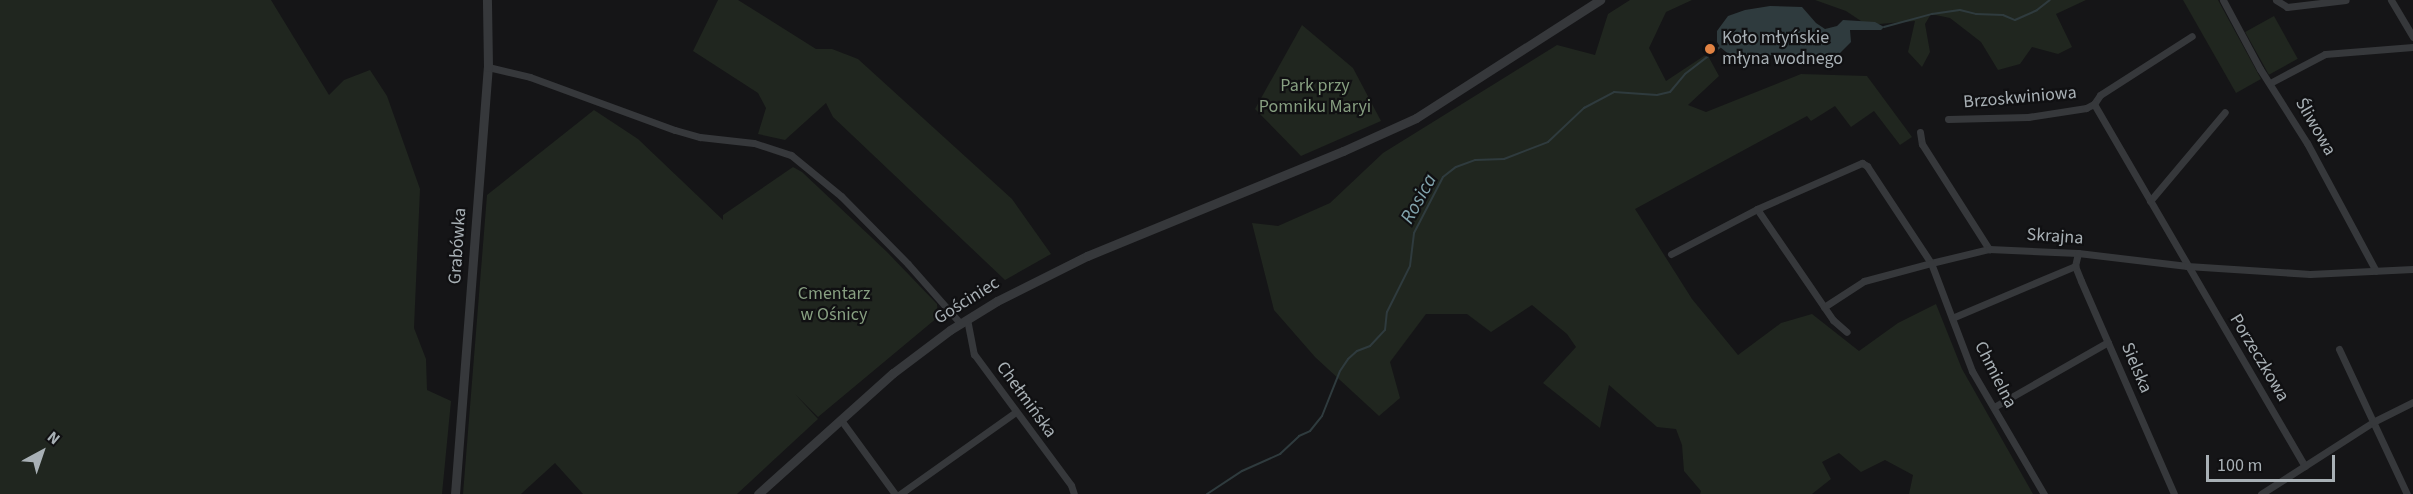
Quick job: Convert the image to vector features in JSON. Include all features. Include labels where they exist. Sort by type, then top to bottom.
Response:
[{"type":"street","name":"Grabówka","points":[[455,494],[488,67],[488,0]]},
{"type":"street","name":"Gościniec","points":[[758,494],[893,373],[963,321],[1007,295],[1067,266],[1343,151],[1416,118],[1600,0]]},
{"type":"street","name":"Śliwowa","points":[[2223,0],[2307,143],[2376,271]]},
{"type":"street","points":[[2276,0],[2287,7],[2346,0]]},
{"type":"street","points":[[2391,0],[2413,37]]},
{"type":"street","name":"Brzoskwiniowa","points":[[1948,119],[2028,117],[2086,108],[2094,104],[2100,95],[2192,36]]},
{"type":"street","points":[[2270,83],[2325,54],[2413,47]]},
{"type":"street","points":[[488,67],[530,77],[694,136],[754,143],[791,155],[841,196],[963,321]]},
{"type":"street","name":"Brzoskwiniowa","points":[[2094,104],[2187,266]]},
{"type":"street","points":[[2150,201],[2225,112]]},
{"type":"street","points":[[1920,132],[1922,144],[1989,249]]},
{"type":"street","points":[[1671,254],[1757,209],[1862,163],[1867,166],[1931,263]]},
{"type":"street","points":[[1757,209],[1824,307],[1847,332]]},
{"type":"street","name":"Skrajna","points":[[1824,307],[1864,281],[1989,249],[2078,253],[2187,266],[2310,274],[2413,269]]},
{"type":"street","points":[[2075,266],[2078,253]]},
{"type":"street","name":"Chmielna","points":[[1931,263],[1972,371],[2044,494]]},
{"type":"street","name":"Skrajna","points":[[1952,318],[2075,266]]},
{"type":"street","name":"Sielska","points":[[2075,266],[2174,494]]},
{"type":"street","name":"Porzeczkowa","points":[[2187,266],[2305,466]]},
{"type":"street","name":"Chełmińska","points":[[963,321],[974,354],[1071,485],[1074,494]]},
{"type":"street","points":[[1994,407],[2108,342]]},
{"type":"street","points":[[2339,349],[2407,494]]},
{"type":"street","points":[[2261,494],[2373,422],[2413,402]]},
{"type":"street","points":[[900,494],[1016,412]]},
{"type":"street","points":[[841,420],[895,494]]},
{"type":"green space","points":[[0,0],[271,0],[329,95],[344,80],[370,70],[387,96],[420,189],[414,328],[426,359],[427,390],[451,401],[442,494],[0,494]]},
{"type":"green space","points":[[718,0],[738,0],[816,49],[832,49],[858,59],[1012,199],[1051,254],[1005,280],[833,117],[826,103],[785,140],[758,134],[766,108],[758,93],[693,51]]},
{"type":"green space","points":[[1630,0],[1692,0],[1666,12],[1649,48],[1666,81],[1707,54],[1719,76],[1688,105],[1706,112],[1801,74],[1867,76],[1912,137],[1900,145],[1874,111],[1851,127],[1835,106],[1811,121],[1807,116],[1635,209],[1692,299],[1738,355],[1781,323],[1812,314],[1859,351],[1898,323],[1936,304],[1962,369],[2033,494],[1909,494],[1913,475],[1885,460],[1861,472],[1839,453],[1822,462],[1831,479],[1812,494],[1700,494],[1701,491],[1684,471],[1682,445],[1676,429],[1657,427],[1609,385],[1600,428],[1543,383],[1576,347],[1567,334],[1532,305],[1491,332],[1467,314],[1426,314],[1390,362],[1400,398],[1379,416],[1315,357],[1274,310],[1252,223],[1278,226],[1330,203],[1383,153],[1557,45],[1595,55],[1608,14]]},
{"type":"green space","points":[[1815,0],[2086,0],[2056,14],[2072,47],[2058,54],[2032,47],[2020,64],[1998,70],[1981,42],[1950,18],[1931,14],[1925,24],[1930,52],[1922,67],[1908,52],[1915,21],[1867,25],[1846,11]]},
{"type":"green space","points":[[2183,0],[2218,0],[2261,79],[2236,93]]},
{"type":"green space","points":[[2274,16],[2298,59],[2269,75],[2245,32]]},
{"type":"green space","name":"Park przy Pomniku Maryi","points":[[1302,25],[1353,68],[1381,121],[1301,156],[1255,109]]},
{"type":"green space","name":"Cmentarz w Ośnicy","points":[[594,110],[638,139],[723,220],[723,215],[793,167],[802,172],[887,252],[937,304],[938,317],[818,417],[795,394],[818,419],[737,494],[583,494],[555,463],[521,494],[463,494],[487,195]]},
{"type":"shaded area","points":[[1770,6],[1802,7],[1816,23],[1825,29],[1837,26],[1843,20],[1875,22],[1884,27],[1881,30],[1850,30],[1851,42],[1838,55],[1773,55],[1741,58],[1731,56],[1720,47],[1717,42],[1717,31],[1728,16],[1745,10]]},
{"type":"waterway","name":"Rosica","points":[[1884,27],[1932,14],[1960,10],[1976,14],[2003,15],[2015,20],[2037,10],[2050,0]]},
{"type":"waterway","name":"Rosica","points":[[1207,494],[1242,471],[1280,454],[1299,436],[1310,431],[1322,416],[1340,371],[1348,359],[1357,351],[1370,346],[1385,330],[1387,312],[1410,266],[1414,233],[1443,177],[1456,167],[1475,160],[1504,159],[1548,142],[1584,108],[1614,92],[1657,95],[1670,92],[1685,74],[1720,47]]},
{"type":"place","name":"Koło młyńskie młyna wodnego","points":[[1710,49]]}]
